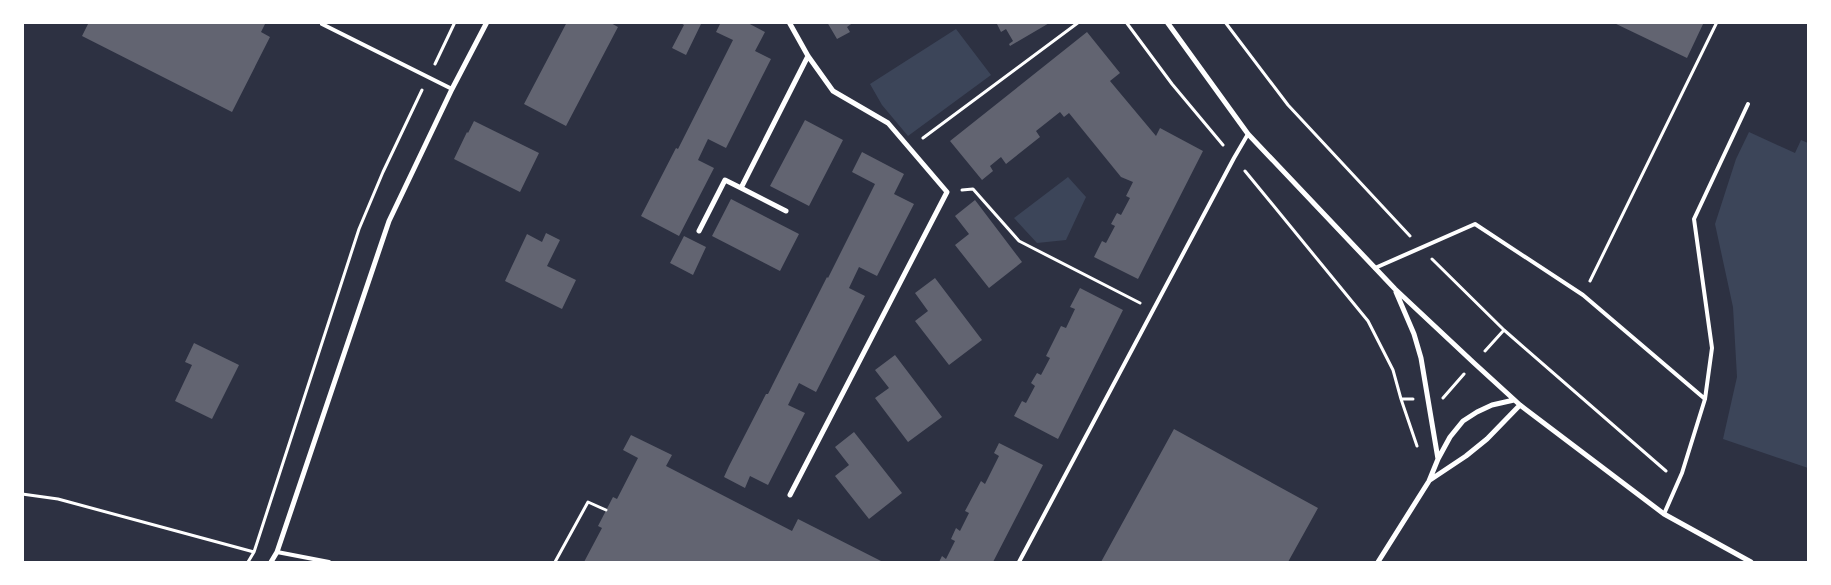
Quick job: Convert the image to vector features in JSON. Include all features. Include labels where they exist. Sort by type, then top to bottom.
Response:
[{"type":"street","points":[[272,562],[278,552],[389,221],[452,89],[487,22]]},
{"type":"street","points":[[789,22],[808,56],[833,91],[888,123],[947,192],[790,495]]},
{"type":"street","points":[[1167,22],[1248,134],[1394,289],[1514,400],[1664,514],[1751,562]]},
{"type":"street","points":[[741,188],[808,56]]},
{"type":"street","points":[[699,231],[725,180],[786,210]]},
{"type":"street","points":[[1394,289],[1414,334],[1422,358],[1438,459]]},
{"type":"street","points":[[1378,562],[1429,481],[1450,436],[1463,421],[1476,412],[1492,404],[1514,400]]},
{"type":"street","points":[[1429,481],[1487,439],[1520,405]]},
{"type":"lane","points":[[323,22],[322,24],[452,89]]},
{"type":"lane","points":[[1664,514],[1682,473],[1705,399],[1712,348],[1694,219],[1748,104]]},
{"type":"lane","points":[[1020,562],[1248,134]]},
{"type":"lane","points":[[1375,268],[1475,224],[1583,295],[1705,399]]},
{"type":"lane","points":[[278,552],[328,562]]},
{"type":"path","points":[[248,562],[254,552],[359,229],[386,163],[455,22]]},
{"type":"path","points":[[910,147],[1080,22]]},
{"type":"path","points":[[1126,22],[1172,84],[1298,234],[1368,321],[1393,370],[1429,481]]},
{"type":"path","points":[[1225,22],[1288,105],[1421,248],[1504,330],[1670,475]]},
{"type":"path","points":[[1583,295],[1717,22]]},
{"type":"path","points":[[947,192],[973,189],[1018,241],[1154,310]]},
{"type":"path","points":[[1401,399],[1429,398],[1442,400],[1504,330]]},
{"type":"path","points":[[22,494],[58,499],[254,552]]},
{"type":"path","points":[[555,562],[588,502],[606,510]]},
{"type":"shaded area","points":[[956,29],[991,75],[908,136],[882,105],[870,84]]},
{"type":"shaded area","points":[[1749,132],[1795,153],[1801,140],[1808,143],[1808,468],[1723,439],[1737,377],[1733,307],[1715,224],[1736,159]]},
{"type":"shaded area","points":[[1068,177],[1086,197],[1066,240],[1037,243],[1014,218]]},
{"type":"building","points":[[89,22],[266,22],[261,32],[270,37],[232,112],[82,36]]},
{"type":"building","points":[[567,22],[609,22],[618,27],[566,126],[524,104]]},
{"type":"building","points":[[679,22],[702,22],[686,55],[672,48],[684,25]]},
{"type":"building","points":[[721,22],[746,22],[765,32],[755,51],[771,59],[726,148],[708,139],[698,160],[714,168],[679,236],[641,216],[676,148],[678,149],[733,40],[716,32]]},
{"type":"building","points":[[827,22],[854,22],[847,27],[850,32],[837,39]]},
{"type":"building","points":[[996,22],[1051,22],[1010,46],[1009,44],[1013,41],[1006,29],[1001,32]]},
{"type":"building","points":[[1612,22],[1704,22],[1687,58]]},
{"type":"building","points":[[1087,32],[1120,73],[1110,81],[1156,136],[1160,128],[1203,151],[1138,279],[1094,257],[1102,241],[1106,243],[1115,226],[1111,224],[1117,213],[1121,215],[1130,198],[1126,196],[1133,182],[1121,177],[1069,113],[1064,117],[1060,112],[1036,131],[1040,137],[1006,164],[1001,157],[990,166],[993,171],[982,180],[950,141]]},
{"type":"building","points":[[805,120],[843,140],[809,206],[770,186]]},
{"type":"building","points":[[474,121],[539,153],[520,192],[454,159]]},
{"type":"building","points":[[862,152],[904,174],[894,194],[914,204],[877,276],[859,267],[849,288],[865,296],[816,392],[799,383],[788,405],[805,413],[768,485],[750,476],[745,488],[724,477],[875,184],[852,172]]},
{"type":"building","points":[[731,199],[799,234],[780,271],[712,236]]},
{"type":"building","points":[[975,200],[1022,262],[989,288],[955,245],[969,234],[955,216]]},
{"type":"building","points":[[546,233],[560,240],[547,266],[576,280],[562,309],[505,281],[527,234],[542,242]]},
{"type":"building","points":[[684,236],[706,247],[693,275],[670,263]]},
{"type":"building","points":[[935,278],[982,340],[949,365],[915,321],[928,311],[915,293]]},
{"type":"building","points":[[1080,288],[1123,310],[1058,439],[1014,416],[1022,401],[1026,403],[1035,386],[1031,383],[1037,373],[1041,375],[1050,358],[1046,356],[1061,326],[1066,328],[1075,309],[1070,307]]},
{"type":"building","points":[[194,343],[239,365],[212,419],[175,401],[192,365],[185,362]]},
{"type":"building","points":[[895,355],[942,417],[908,442],[875,398],[889,388],[875,370]]},
{"type":"building","points":[[1174,429],[1318,508],[1288,562],[1101,562]]},
{"type":"building","points":[[854,432],[902,493],[869,519],[835,476],[849,465],[835,447]]},
{"type":"building","points":[[631,435],[672,455],[666,466],[792,531],[798,519],[883,562],[584,562],[602,528],[598,526],[613,497],[617,499],[638,458],[623,450]]},
{"type":"building","points":[[999,443],[1043,465],[993,562],[939,562],[942,556],[946,559],[955,541],[951,539],[956,528],[960,531],[969,513],[965,511],[981,481],[985,484],[999,456],[994,453]]}]
